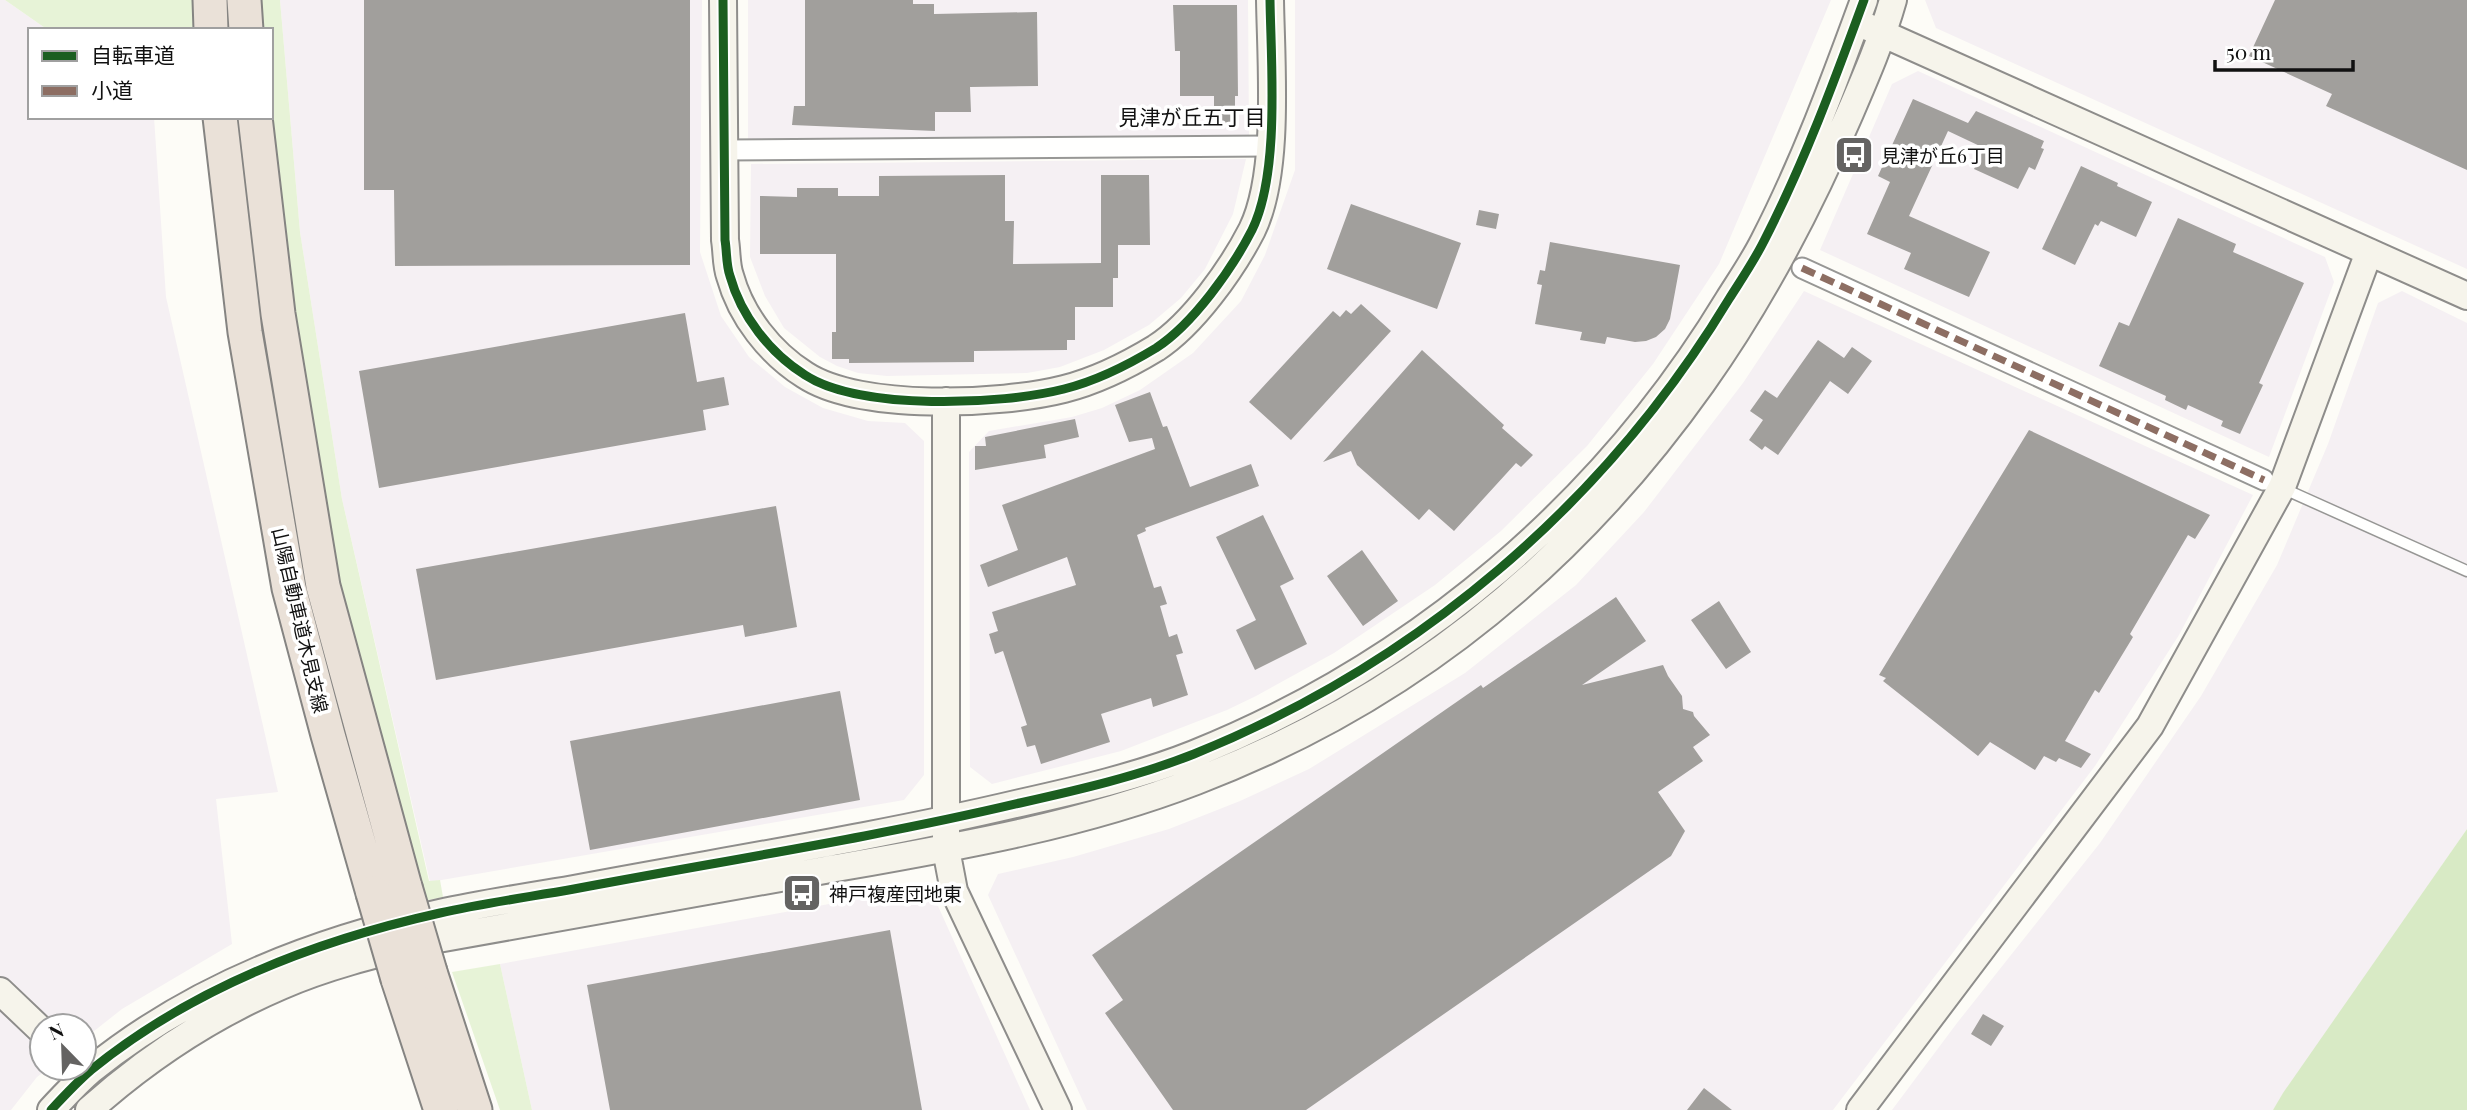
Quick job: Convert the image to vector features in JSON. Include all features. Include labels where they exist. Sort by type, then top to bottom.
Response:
[{"type":"highway","points":[[210,0],[211,28]]},
{"type":"highway","points":[[244,0],[246,28]]},
{"type":"highway","name":"山陽自動車道木見支線","points":[[220,119],[245,332],[289,588],[328,735],[389,890],[430,971],[475,1110]]},
{"type":"highway","name":"山陽自動車道木見支線","points":[[256,119],[278,314],[323,586],[389,890],[398,979],[441,1110]]},
{"type":"street","points":[[723,0],[725,240],[729,275],[747,316],[774,350],[806,376],[845,393],[887,399],[946,401],[1005,398],[1064,389],[1108,373],[1158,346],[1192,316],[1224,277],[1253,228],[1267,177],[1270,0]]},
{"type":"street","points":[[89,1110],[160,1054],[213,1021],[280,986],[359,958],[438,939],[946,849],[1085,818],[1197,781],[1287,741],[1366,699],[1446,648],[1536,573],[1599,512],[1667,432],[1729,346],[1785,253],[1836,146],[1884,34],[1893,0]]},
{"type":"street","points":[[98,1061],[201,996],[271,964],[350,936],[439,913],[947,820],[1084,788],[1190,756],[1276,717],[1355,674],[1433,624],[1519,554],[1579,495],[1651,415],[1710,330],[1768,232],[1813,136],[1860,11],[1884,34],[2467,296]]},
{"type":"street","points":[[725,150],[1269,146]]},
{"type":"street","points":[[1860,1110],[2150,726],[2273,484],[2369,252]]},
{"type":"street","points":[[1802,268],[2273,484]]},
{"type":"street","points":[[946,401],[946,849],[954,891],[1058,1110]]},
{"type":"street","points":[[0,991],[28,1018]]},
{"type":"street","points":[[51,1110],[75,1082]]},
{"type":"lane","points":[[2273,484],[2467,571]]},
{"type":"shaded area","points":[[0,0],[5,0],[45,28],[28,28],[28,119],[154,119],[166,297],[278,792],[216,799],[232,944],[122,1009],[98,1028],[98,1012],[28,1012],[28,1082],[33,1082],[11,1110],[0,1110]]},
{"type":"shaded area","points":[[280,0],[702,0],[700,252],[721,316],[749,357],[785,387],[823,408],[868,421],[905,423],[924,441],[924,775],[904,800],[430,882],[342,499],[300,232]]},
{"type":"shaded area","points":[[748,0],[1248,0],[1249,136],[748,139]]},
{"type":"shaded area","points":[[1295,0],[1831,0],[1719,264],[1653,364],[1587,446],[1501,531],[1435,585],[1334,653],[1256,696],[1121,751],[992,784],[970,767],[969,452],[989,431],[1072,417],[1102,408],[1140,390],[1193,353],[1241,301],[1265,255],[1295,170]]},
{"type":"shaded area","points":[[1925,0],[2467,0],[2467,269],[1936,28]]},
{"type":"shaded area","points":[[1918,71],[2325,257],[2334,282],[2269,457],[1820,250],[1892,84]]},
{"type":"shaded area","points":[[1246,159],[1233,214],[1205,269],[1181,298],[1149,325],[1104,350],[1060,367],[1027,373],[887,376],[858,373],[837,366],[820,357],[784,328],[765,296],[750,257],[751,164]]},
{"type":"shaded area","points":[[1804,291],[2253,495],[2179,635],[2095,766],[1833,1110],[1087,1110],[988,895],[998,874],[1073,857],[1169,829],[1240,801],[1309,769],[1465,673],[1576,585],[1644,512],[1743,383]]},
{"type":"shaded area","points":[[2402,291],[2467,323],[2467,829],[2273,1110],[1892,1110],[1957,1023],[2100,843],[2201,696],[2277,565],[2328,444],[2378,303]]},
{"type":"shaded area","points":[[911,889],[938,906],[1030,1110],[532,1110],[500,964]]},
{"type":"green space","points":[[5,0],[197,0],[198,28],[45,28]]},
{"type":"green space","points":[[261,0],[280,0],[300,232],[342,499],[429,881],[440,880],[443,897],[424,901],[339,596],[323,510],[269,119],[273,119],[273,28],[263,28]]},
{"type":"green space","points":[[2467,829],[2467,1110],[2273,1110],[2283,1093]]},
{"type":"green space","points":[[500,964],[532,1110],[500,1110],[452,972]]},
{"type":"building","points":[[364,0],[690,0],[690,265],[395,266],[394,190],[364,190]]},
{"type":"building","points":[[805,0],[913,0],[913,4],[934,4],[934,14],[1037,12],[1038,86],[970,87],[971,112],[935,112],[935,131],[792,125],[794,106],[805,106]]},
{"type":"building","points":[[2275,0],[2467,0],[2467,170],[2326,106],[2332,94],[2249,56]]},
{"type":"building","points":[[1173,5],[1237,5],[1238,96],[1235,96],[1235,126],[1214,126],[1214,96],[1180,96],[1180,51],[1175,51]]},
{"type":"building","points":[[1913,99],[1968,123],[1976,111],[2044,141],[2041,148],[2044,149],[2035,170],[2029,167],[2018,189],[1974,169],[1984,148],[1948,131],[1909,216],[1990,252],[1969,297],[1904,269],[1911,253],[1867,234],[1890,182],[1878,176]]},
{"type":"building","points":[[2081,166],[2152,202],[2136,237],[2101,221],[2098,226],[2095,224],[2075,265],[2042,249]]},
{"type":"building","points":[[1005,175],[1005,221],[1014,221],[1013,264],[1101,263],[1101,175],[1149,175],[1150,245],[1118,245],[1118,278],[1113,278],[1113,307],[1075,307],[1075,340],[1067,340],[1067,350],[974,351],[974,362],[849,363],[849,359],[832,359],[832,332],[836,332],[836,254],[760,254],[760,196],[797,197],[797,188],[838,188],[838,196],[879,196],[879,176]]},
{"type":"building","points":[[1351,204],[1461,243],[1437,309],[1327,269]]},
{"type":"building","points":[[1479,210],[1499,214],[1496,229],[1476,225]]},
{"type":"building","points":[[2178,218],[2236,244],[2233,252],[2304,283],[2259,383],[2263,385],[2240,434],[2221,426],[2223,421],[2188,405],[2186,410],[2165,400],[2166,396],[2099,366],[2119,322],[2129,326]]},
{"type":"building","points":[[1550,242],[1680,265],[1670,319],[1665,329],[1646,341],[1635,342],[1607,337],[1605,344],[1580,340],[1582,332],[1535,324],[1542,285],[1537,284],[1540,270],[1545,271]]},
{"type":"building","points":[[1361,304],[1391,331],[1291,440],[1249,402],[1333,311],[1340,317],[1346,310],[1351,314]]},
{"type":"building","points":[[685,313],[697,382],[724,377],[729,405],[703,410],[706,430],[379,488],[359,371]]},
{"type":"building","points":[[1818,340],[1844,358],[1852,347],[1872,361],[1848,394],[1830,381],[1778,455],[1765,446],[1762,450],[1749,440],[1763,420],[1750,411],[1765,390],[1777,398]]},
{"type":"building","points":[[1422,350],[1533,455],[1521,467],[1516,463],[1454,531],[1429,509],[1419,520],[1357,465],[1351,451],[1323,462]]},
{"type":"building","points":[[1150,392],[1163,427],[1167,426],[1190,487],[1251,464],[1259,486],[1145,528],[1146,531],[1137,535],[1154,588],[1161,586],[1167,604],[1160,606],[1169,637],[1177,634],[1183,653],[1176,655],[1188,695],[1153,707],[1151,698],[1101,714],[1110,742],[1041,764],[1035,745],[1027,747],[1021,727],[1027,725],[1003,651],[995,654],[989,634],[998,631],[992,612],[1076,585],[1067,557],[988,587],[980,565],[1018,550],[1002,505],[1155,449],[1152,438],[1129,442],[1115,405]]},
{"type":"building","points":[[1075,419],[1079,437],[1044,445],[1046,458],[975,470],[975,446],[986,446],[985,437]]},
{"type":"building","points":[[2029,430],[2210,515],[2195,539],[2188,535],[2130,634],[2133,637],[2099,693],[2095,690],[2065,741],[2091,754],[2081,768],[2059,758],[2056,762],[2044,756],[2035,770],[1990,742],[1978,756],[1883,681],[1886,678],[1879,675]]},
{"type":"building","points":[[776,506],[797,627],[745,637],[743,625],[436,680],[416,569]]},
{"type":"building","points":[[1263,515],[1294,579],[1280,586],[1307,644],[1255,670],[1236,630],[1256,620],[1216,537]]},
{"type":"building","points":[[1362,550],[1398,601],[1363,626],[1327,576]]},
{"type":"building","points":[[1616,597],[1646,641],[1582,685],[1663,665],[1682,696],[1683,709],[1693,712],[1710,735],[1693,747],[1703,761],[1658,792],[1685,831],[1671,856],[1306,1110],[1173,1110],[1105,1013],[1123,1000],[1092,955],[1481,685],[1483,688]]},
{"type":"building","points":[[1719,601],[1751,652],[1726,669],[1691,620]]},
{"type":"building","points":[[840,691],[860,800],[590,850],[570,741]]},
{"type":"building","points":[[890,930],[922,1110],[610,1110],[587,985]]},
{"type":"building","points":[[1983,1014],[2004,1026],[1991,1046],[1971,1034]]},
{"type":"building","points":[[1704,1088],[1732,1110],[1687,1110]]},
{"type":"marked path","points":[[1802,268],[2264,480]]},
{"type":"cycle path","points":[[723,0],[725,240],[729,272],[741,305],[769,345],[805,375],[829,387],[860,395],[931,402],[1005,399],[1088,382],[1156,348],[1184,325],[1210,295],[1234,262],[1252,230],[1267,179],[1272,118],[1270,0]]},
{"type":"cycle path","points":[[51,1110],[91,1070],[170,1015],[256,971],[301,953],[393,924],[457,909],[853,838],[964,816],[1108,782],[1194,754],[1276,717],[1354,674],[1429,625],[1499,570],[1564,509],[1624,444],[1680,374],[1752,263],[1779,212],[1818,122],[1864,0]]},
{"type":"place","name":"見津が丘6丁目","points":[[1854,155]]},
{"type":"place","name":"神戸複産団地東","points":[[802,893]]},
{"type":"district","name":"見津が丘五丁目","points":[[1192,116]]}]
